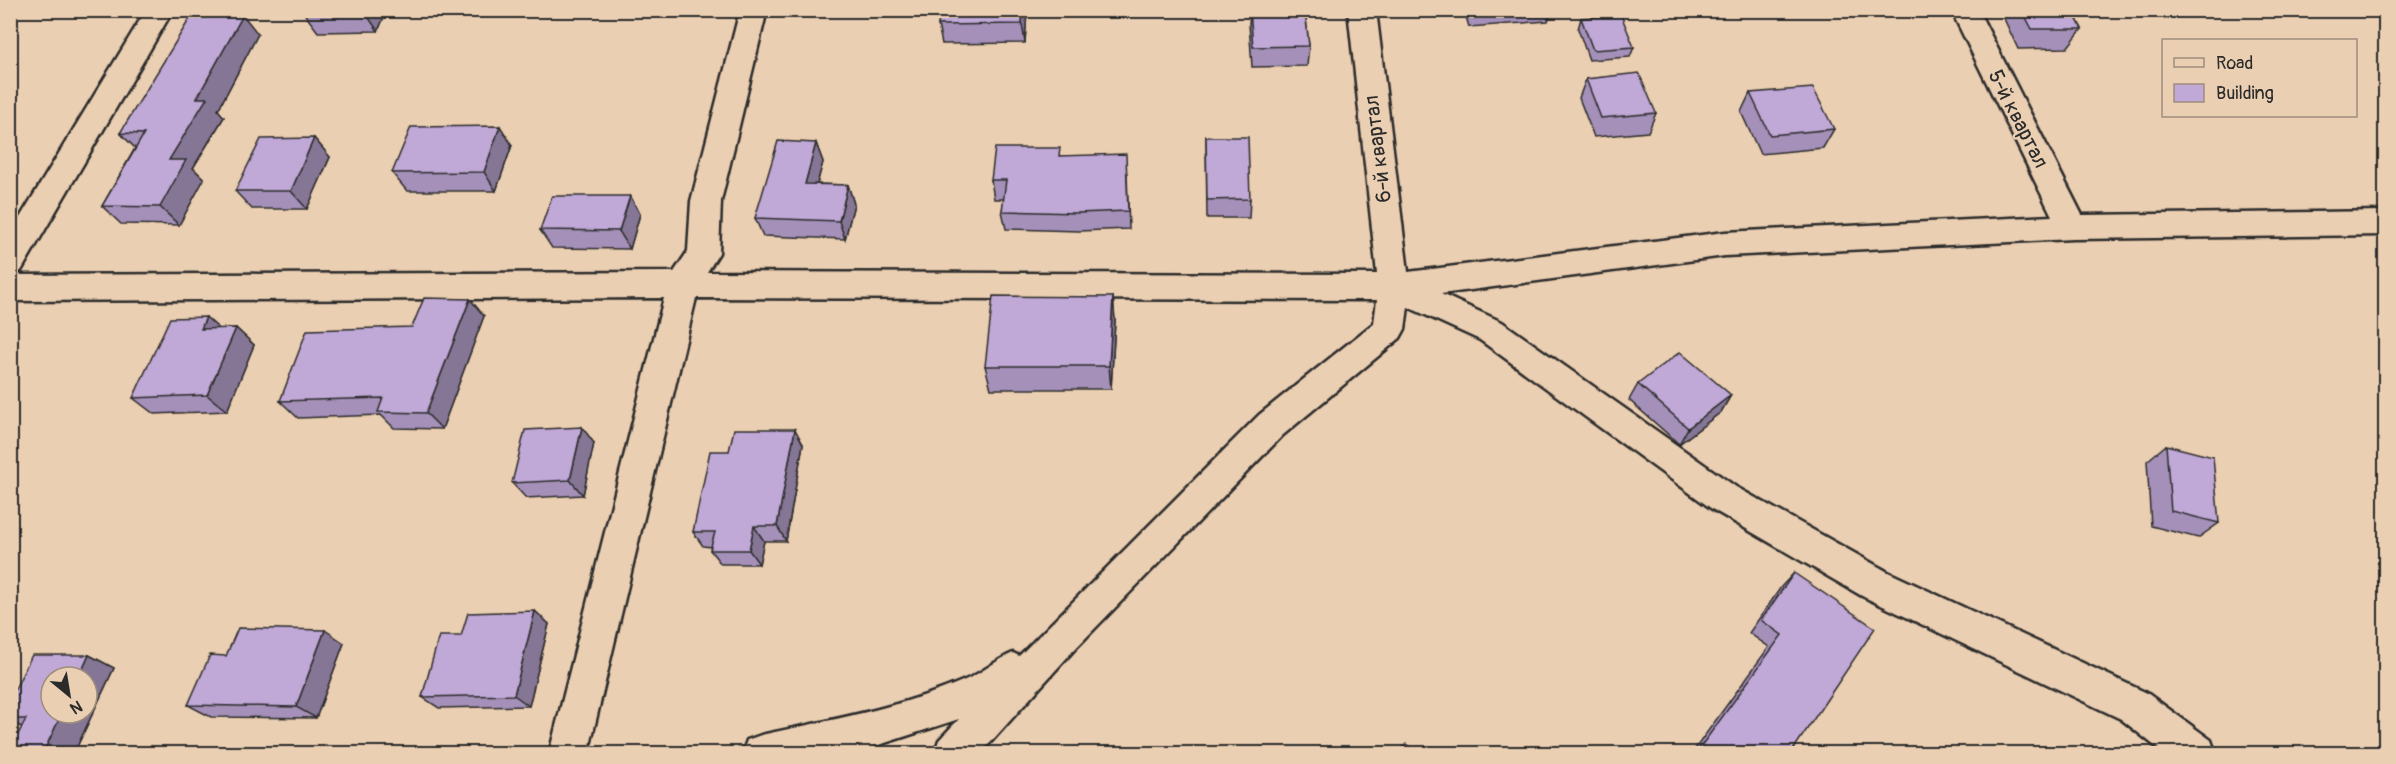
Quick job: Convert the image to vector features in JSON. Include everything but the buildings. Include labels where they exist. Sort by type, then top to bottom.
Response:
[{"type":"street","points":[[10,262],[160,10]]},
{"type":"street","points":[[568,753],[683,285],[703,253],[706,201],[754,10]]},
{"type":"street","name":"6-й квартал","points":[[1059,640],[1271,425],[1389,329],[1394,287],[1362,10]]},
{"type":"street","name":"5-й квартал","points":[[1964,10],[2073,227]]},
{"type":"street","points":[[10,288],[683,285],[1394,287],[1725,244],[2073,227],[2385,223]]},
{"type":"street","points":[[1394,287],[1491,331],[1734,504],[1875,584],[2134,706],[2197,753]]},
{"type":"street","points":[[761,753],[872,730],[976,695],[1059,640]]},
{"type":"street","points":[[953,753],[1059,640]]}]
